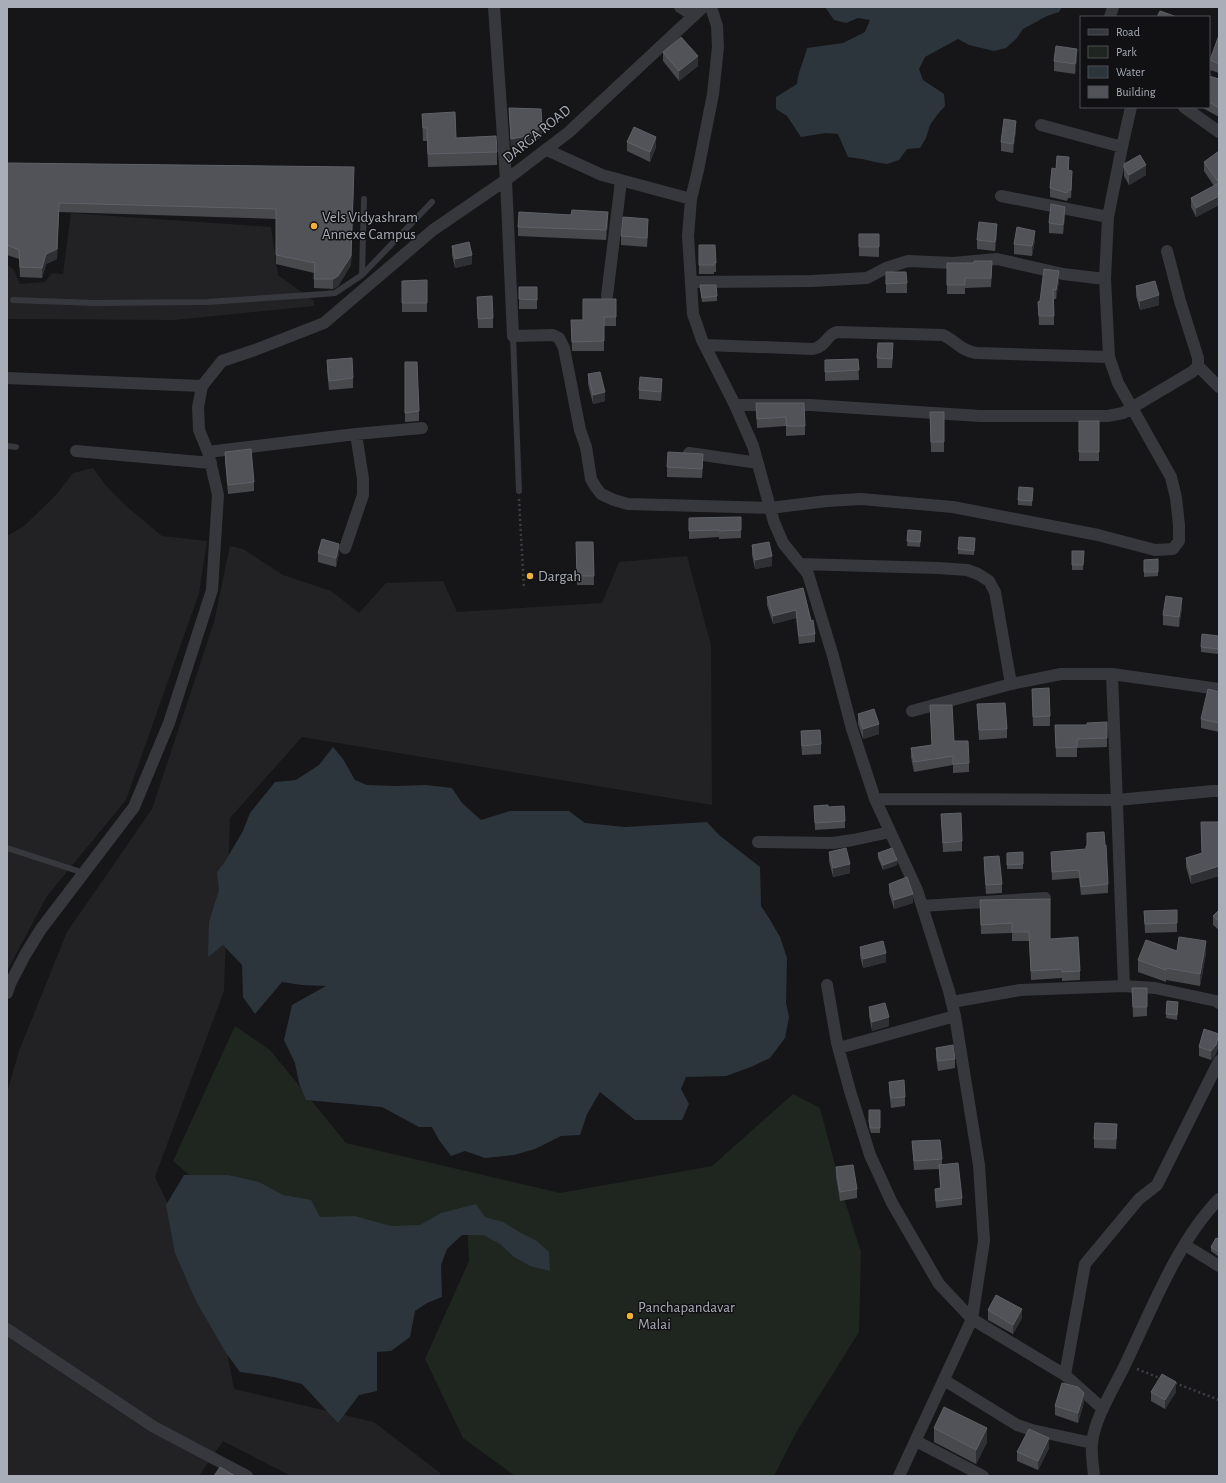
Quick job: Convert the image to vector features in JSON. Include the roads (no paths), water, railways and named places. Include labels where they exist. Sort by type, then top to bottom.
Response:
[{"type":"street","points":[[7,993],[25,955],[41,930],[134,807],[169,723],[212,590],[218,495],[210,458],[199,430],[198,407],[202,386],[222,361],[255,350],[324,323],[365,280],[433,230],[506,180],[494,7]]},
{"type":"street","points":[[680,7],[694,16]]},
{"type":"street","name":"DARGA ROAD","points":[[513,336],[506,180],[569,132],[703,7]]},
{"type":"street","points":[[711,7],[717,26],[718,47],[713,94],[691,199],[688,236],[694,314],[705,345],[735,405],[753,446],[774,522],[783,543],[808,574],[833,656],[852,729],[875,799],[917,890],[952,1002],[979,1166],[984,1241],[972,1319],[900,1476]]},
{"type":"street","points":[[513,336],[553,336],[559,338],[564,348],[580,430],[586,447],[591,479],[594,486],[601,494],[614,500],[628,504],[770,508],[828,501],[861,499],[953,507],[1098,536],[1155,550],[1173,549],[1179,541],[1179,525],[1176,498],[1171,477],[1118,383],[1109,357],[1105,279],[1108,217],[1131,108]]},
{"type":"street","points":[[1185,108],[1219,132]]},
{"type":"street","points":[[1041,125],[1122,147]]},
{"type":"street","points":[[547,150],[602,175],[691,199]]},
{"type":"street","points":[[607,296],[621,181]]},
{"type":"street","points":[[1001,196],[1108,217]]},
{"type":"street","points":[[735,405],[810,405],[987,416],[1108,416],[1123,413],[1192,372],[1198,366],[1198,358],[1180,301],[1167,251]]},
{"type":"street","points":[[692,282],[812,281],[867,278],[886,268],[908,261],[953,263],[997,259],[1063,274],[1105,279]]},
{"type":"street","points":[[705,345],[813,349],[824,344],[830,335],[837,332],[943,334],[962,348],[976,352],[1109,357]]},
{"type":"street","points":[[1198,366],[1219,387]]},
{"type":"street","points":[[7,378],[202,386]]},
{"type":"street","points":[[76,451],[210,458],[356,434],[422,428]]},
{"type":"street","points":[[345,548],[363,495],[363,479],[356,434]]},
{"type":"street","points":[[689,453],[758,463]]},
{"type":"street","points":[[800,564],[938,568],[967,570],[978,574],[989,581],[994,592],[1011,684]]},
{"type":"street","points":[[912,711],[1011,684],[1061,674],[1112,674],[1219,688]]},
{"type":"street","points":[[1112,674],[1124,986]]},
{"type":"street","points":[[875,799],[1117,800],[1219,791]]},
{"type":"street","points":[[758,842],[833,843],[890,832]]},
{"type":"street","points":[[922,906],[1045,898]]},
{"type":"street","points":[[826,986],[850,1091],[870,1155],[892,1203],[939,1284],[972,1319],[1064,1375],[1104,1409]]},
{"type":"street","points":[[952,1002],[1020,990],[1124,986],[1155,988],[1216,1001],[1219,1003]]},
{"type":"street","points":[[839,1048],[955,1016]]},
{"type":"street","points":[[1064,1375],[1085,1264],[1139,1199],[1157,1185],[1219,1061]]},
{"type":"street","points":[[1094,1476],[1092,1443],[1096,1428],[1104,1409],[1160,1290],[1185,1244],[1214,1212],[1219,1200]]},
{"type":"street","points":[[1185,1244],[1219,1266]]},
{"type":"street","points":[[7,1329],[154,1427],[247,1476]]},
{"type":"street","points":[[944,1380],[1017,1425],[1032,1430],[1092,1443]]},
{"type":"street","points":[[916,1441],[983,1476]]},
{"type":"lane","points":[[364,199],[365,280]]},
{"type":"lane","points":[[13,300],[94,303],[206,302],[336,293],[365,280],[432,202]]},
{"type":"lane","points":[[513,336],[519,491]]},
{"type":"lane","points":[[7,446],[16,447]]},
{"type":"lane","points":[[7,848],[84,874]]},
{"type":"water","points":[[825,7],[1062,7],[1059,12],[1047,16],[1023,29],[1016,39],[1006,48],[994,51],[969,45],[958,39],[925,57],[919,69],[923,80],[944,94],[945,106],[930,125],[926,138],[920,148],[907,149],[899,160],[887,164],[848,157],[838,134],[826,133],[801,137],[787,116],[776,109],[776,97],[797,84],[807,48],[843,43],[865,32],[870,20],[858,18],[846,23],[834,20]]},
{"type":"water","points":[[333,747],[343,759],[355,780],[367,785],[426,785],[452,788],[462,803],[481,820],[510,811],[569,811],[585,823],[625,827],[707,822],[719,835],[760,867],[761,906],[780,937],[787,958],[786,1003],[789,1017],[785,1038],[770,1058],[751,1067],[726,1076],[686,1077],[681,1089],[689,1104],[682,1120],[635,1120],[600,1092],[587,1114],[580,1135],[561,1136],[535,1149],[514,1155],[485,1158],[465,1151],[451,1156],[439,1140],[432,1127],[419,1127],[382,1107],[306,1100],[299,1083],[295,1063],[284,1040],[292,1005],[326,986],[282,982],[255,1014],[243,997],[242,965],[223,945],[208,957],[209,922],[219,890],[217,872],[243,831],[250,813],[275,782],[296,780],[319,765]]},
{"type":"water","points":[[184,1175],[228,1175],[259,1182],[283,1195],[311,1200],[320,1217],[355,1216],[391,1226],[420,1225],[441,1213],[476,1204],[485,1217],[503,1222],[537,1241],[549,1252],[550,1271],[530,1266],[514,1257],[500,1244],[483,1235],[462,1235],[447,1249],[441,1265],[442,1297],[427,1303],[415,1311],[410,1337],[391,1351],[377,1352],[377,1391],[359,1395],[338,1423],[302,1384],[274,1377],[240,1372],[226,1353],[196,1301],[175,1253],[166,1205]]},
{"type":"place","name":"Vels Vidyashram Annexe Campus","points":[[314,226]]},
{"type":"place","name":"Dargah","points":[[530,576]]},
{"type":"place","name":"Panchapandavar Malai","points":[[630,1316]]}]
